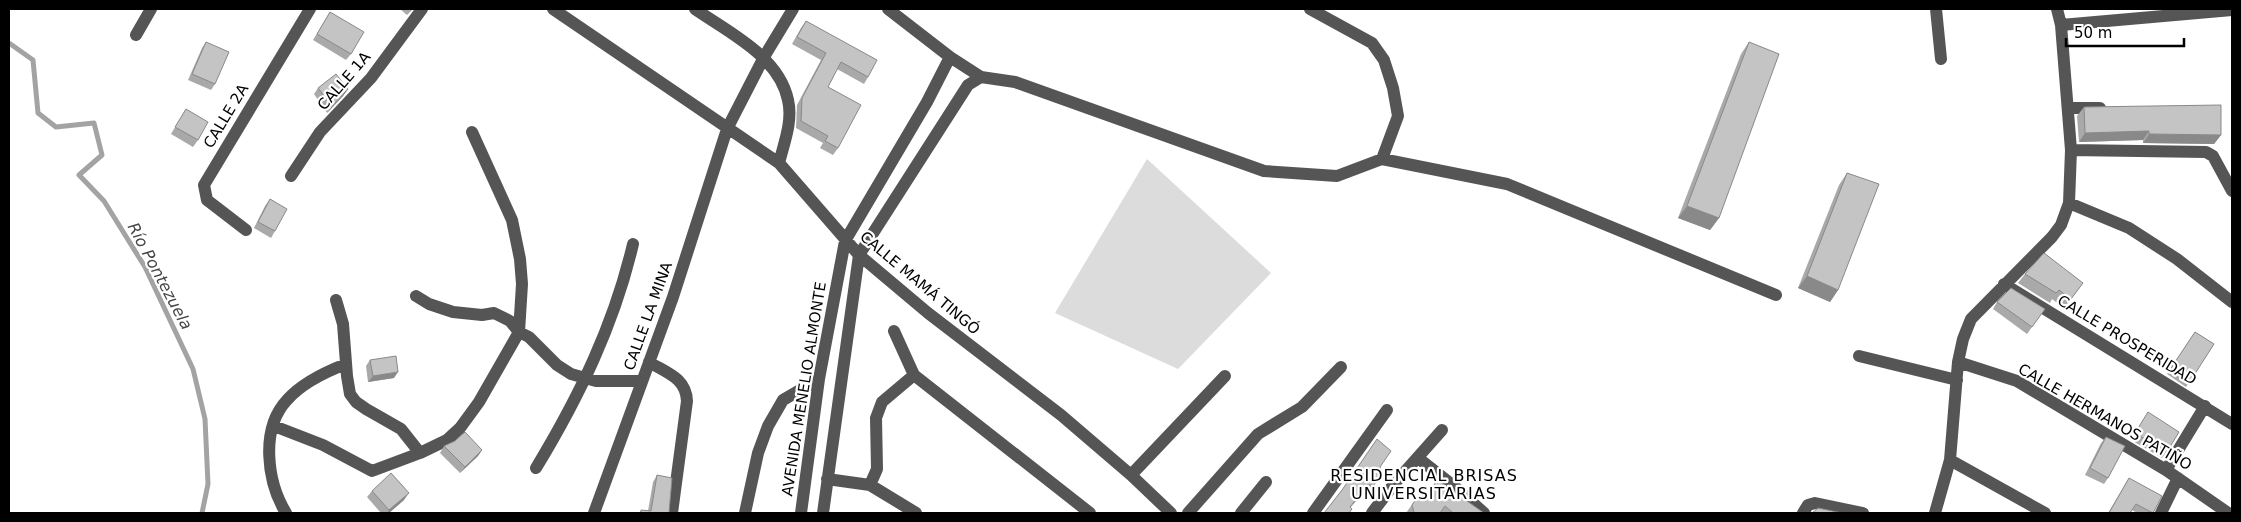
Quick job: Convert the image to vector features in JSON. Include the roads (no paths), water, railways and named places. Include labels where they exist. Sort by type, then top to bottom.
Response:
[{"type":"street","points":[[136,35],[151,9]]},
{"type":"street","name":"CALLE 2A","points":[[246,230],[207,200],[204,185],[310,9]]},
{"type":"street","name":"CALLE 1A","points":[[291,176],[320,132],[371,78],[422,9]]},
{"type":"street","name":"CALLE MAMÁ TINGÓ","points":[[553,9],[779,163],[845,241],[859,254],[928,313],[1061,415],[1131,475],[1171,513]]},
{"type":"street","points":[[695,9],[764,57],[782,82],[789,101],[788,129],[779,163]]},
{"type":"street","name":"CALLE LA MINA","points":[[594,513],[673,297],[728,128],[764,57],[794,9]]},
{"type":"street","points":[[888,9],[950,57],[981,77],[1014,82],[1264,171],[1337,176],[1382,159],[1507,184],[1776,295]]},
{"type":"street","points":[[1310,9],[1372,43],[1384,60],[1393,88],[1398,116],[1382,159]]},
{"type":"street","points":[[1936,9],[1942,59]]},
{"type":"street","points":[[1935,513],[1950,460],[1958,362],[1963,339],[1971,319],[2052,237],[2061,225],[2069,203],[2071,150],[2061,25],[2057,9]]},
{"type":"street","points":[[2061,25],[2232,10]]},
{"type":"street","name":"AVENIDA MENELIO ALMONTE","points":[[801,513],[819,379],[845,241],[918,117],[950,57]]},
{"type":"street","points":[[823,513],[859,254],[968,85],[981,77]]},
{"type":"street","points":[[2068,108],[2117,108]]},
{"type":"street","points":[[274,426],[323,445],[372,471],[420,453],[447,440],[460,428],[479,402],[520,332],[522,284],[520,259],[512,220],[472,132]]},
{"type":"street","points":[[2071,150],[2206,152],[2213,156],[2232,191]]},
{"type":"street","points":[[2069,203],[2129,228],[2177,259],[2232,302]]},
{"type":"street","points":[[536,468],[563,424],[586,378],[620,293],[633,244]]},
{"type":"street","name":"CALLE PROSPERIDAD","points":[[2004,284],[2206,406],[2232,424]]},
{"type":"street","points":[[416,296],[429,304],[453,312],[482,315],[494,314],[510,320],[520,332],[537,344],[557,365],[571,374],[616,382],[642,381]]},
{"type":"street","points":[[336,300],[343,324],[350,394],[356,402],[401,429],[420,453]]},
{"type":"street","points":[[894,331],[914,375],[1090,513]]},
{"type":"street","points":[[1859,356],[1957,380]]},
{"type":"street","points":[[649,362],[682,383],[686,390],[687,401],[672,513]]},
{"type":"street","name":"CALLE HERMANOS PATIÑO","points":[[1958,362],[2017,381],[2166,470],[2228,513]]},
{"type":"street","points":[[286,513],[274,486],[270,467],[269,445],[274,426],[286,400],[325,371],[346,364]]},
{"type":"street","points":[[1188,513],[1258,434],[1302,407],[1341,367]]},
{"type":"street","points":[[870,485],[877,469],[876,418],[882,402],[914,375]]},
{"type":"street","points":[[1131,475],[1225,376]]},
{"type":"street","points":[[745,513],[758,454],[768,426],[783,400],[819,379]]},
{"type":"street","points":[[2166,470],[2206,406]]},
{"type":"street","points":[[1313,513],[1387,410]]},
{"type":"street","points":[[1372,513],[1394,484],[1442,430]]},
{"type":"street","points":[[1418,458],[1456,487],[1484,513]]},
{"type":"street","points":[[1950,460],[2045,513]]},
{"type":"street","points":[[2161,513],[2178,478]]},
{"type":"street","points":[[827,479],[870,485],[916,513]]},
{"type":"street","points":[[1241,513],[1266,482]]},
{"type":"street","points":[[1803,513],[1808,505],[1815,504],[1864,513]]},
{"type":"waterway","name":"Río Pontezuela","points":[[9,43],[33,60],[38,113],[56,127],[94,123],[102,155],[79,175],[104,201],[145,267],[193,369],[205,419],[208,484],[202,513]]},
{"type":"district","name":"RESIDENCIAL BRISAS UNIVERSITARIAS","points":[[1424,484]]}]
